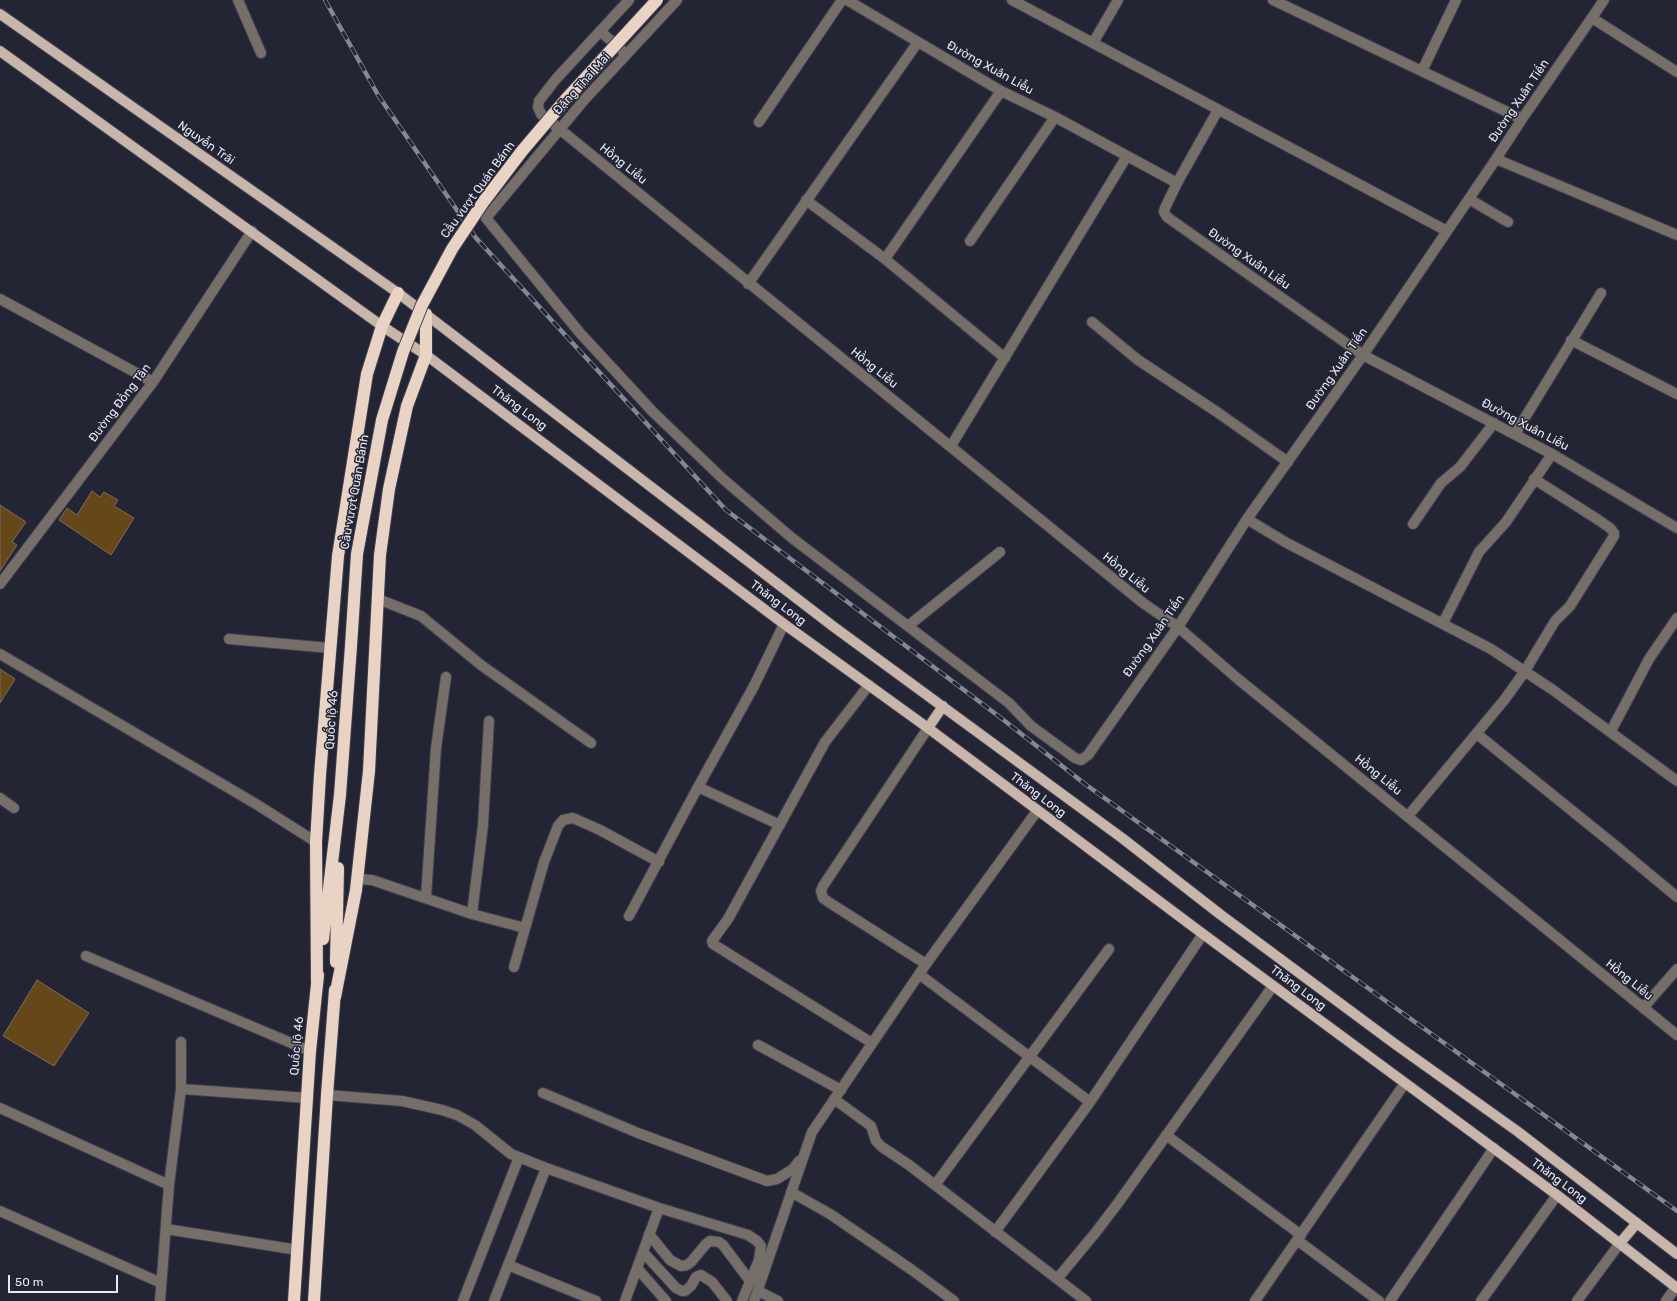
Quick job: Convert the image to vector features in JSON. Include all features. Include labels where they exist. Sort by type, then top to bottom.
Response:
[{"type":"highway","name":"Cầu vượt Quán Bánh","points":[[351,646],[358,554],[382,420],[403,352],[422,305],[452,249],[493,189],[522,151],[657,0]]},
{"type":"highway","points":[[317,982],[316,842],[338,556],[367,374],[382,326],[398,294]]},
{"type":"highway","points":[[335,997],[357,879],[369,771],[380,555],[389,490],[407,406],[426,355],[426,314]]},
{"type":"highway","name":"Quốc lộ 46","points":[[294,1301],[310,1051],[340,795],[351,646]]},
{"type":"highway","name":"Quốc lộ 46","points":[[314,1301],[327,1095],[335,997],[340,795]]},
{"type":"highway","points":[[308,1098],[327,1095]]},
{"type":"main road","name":"Nguyễn Trãi","points":[[0,14],[398,294]]},
{"type":"main road","points":[[0,51],[382,326]]},
{"type":"main road","name":"Thăng Long","points":[[398,294],[834,627],[943,706],[1395,1044],[1534,1144],[1677,1254]]},
{"type":"main road","name":"Thăng Long","points":[[382,326],[426,355],[784,624],[928,728],[1037,811],[1494,1148],[1676,1287]]},
{"type":"main road","points":[[928,728],[943,706]]},
{"type":"main road","points":[[1620,1243],[1637,1223]]},
{"type":"street","points":[[238,0],[261,53]]},
{"type":"street","name":"Đặng Thai Mai","points":[[629,0],[556,79],[539,101],[538,107],[541,114],[559,129],[677,0]]},
{"type":"street","points":[[759,122],[842,0]]},
{"type":"street","name":"Đường Xuân Liễu","points":[[847,0],[1001,91],[1055,117],[1177,183],[1165,208],[1164,212],[1167,217],[1363,355],[1552,454],[1624,495],[1677,528]]},
{"type":"street","points":[[1012,0],[1447,231]]},
{"type":"street","points":[[1093,43],[1118,0]]},
{"type":"street","points":[[1272,0],[1522,119]]},
{"type":"street","points":[[1422,71],[1456,0]]},
{"type":"street","name":"Đường Xuân Tiến","points":[[908,626],[1009,703],[1031,726],[1075,758],[1084,759],[1091,751],[1130,692],[1178,627],[1247,519],[1363,355],[1604,0]]},
{"type":"street","points":[[1592,18],[1677,72]]},
{"type":"street","points":[[600,31],[626,54]]},
{"type":"street","points":[[748,284],[918,42]]},
{"type":"street","points":[[885,259],[1001,91]]},
{"type":"street","points":[[1177,183],[1218,110]]},
{"type":"street","points":[[970,241],[1055,117]]},
{"type":"street","points":[[559,129],[486,218],[580,333],[678,437],[765,516],[908,626],[1000,552]]},
{"type":"street","name":"Hồng Liễu","points":[[559,129],[748,284],[951,446],[1142,604],[1178,627],[1238,679],[1677,1035]]},
{"type":"street","points":[[951,446],[1127,156]]},
{"type":"street","points":[[1496,159],[1677,235]]},
{"type":"street","points":[[1469,199],[1508,222]]},
{"type":"street","points":[[806,200],[885,259],[1005,358]]},
{"type":"street","name":"Đường Đồng Tân","points":[[1,582],[153,382],[252,231]]},
{"type":"street","points":[[1515,434],[1601,293]]},
{"type":"street","points":[[0,299],[153,382]]},
{"type":"street","points":[[1092,322],[1138,360],[1217,412],[1288,462]]},
{"type":"street","points":[[1571,340],[1677,394]]},
{"type":"street","points":[[1413,524],[1441,483],[1460,466],[1494,423]]},
{"type":"street","points":[[1443,623],[1479,552],[1506,522],[1552,454]]},
{"type":"street","points":[[1408,816],[1505,699],[1525,671],[1555,621],[1570,606],[1614,536],[1614,533],[1610,528],[1534,479]]},
{"type":"street","points":[[1247,519],[1285,542],[1491,649],[1525,671],[1611,732],[1677,781]]},
{"type":"street","points":[[378,599],[421,616],[481,665],[591,743]]},
{"type":"street","points":[[1611,732],[1649,659],[1677,618]]},
{"type":"street","points":[[629,916],[754,686],[784,624]]},
{"type":"street","points":[[229,639],[330,648]]},
{"type":"street","points":[[0,654],[256,804],[316,842]]},
{"type":"street","points":[[426,897],[436,748],[446,677]]},
{"type":"street","points":[[869,685],[824,742],[728,919],[712,941],[713,944],[872,1043]]},
{"type":"street","points":[[472,914],[483,825],[489,721]]},
{"type":"street","points":[[926,964],[830,903],[823,898],[821,891],[928,728]]},
{"type":"street","points":[[1477,734],[1677,897]]},
{"type":"street","points":[[698,787],[780,825]]},
{"type":"street","points":[[0,798],[14,808]]},
{"type":"street","points":[[754,1301],[812,1132],[926,964],[1037,811]]},
{"type":"street","points":[[514,967],[544,862],[558,826],[563,820],[572,818],[600,830],[659,862]]},
{"type":"street","points":[[357,879],[372,880],[426,897],[472,914],[525,928]]},
{"type":"street","points":[[995,1232],[1090,1102],[1203,934]]},
{"type":"street","points":[[935,1185],[1109,949]]},
{"type":"street","points":[[86,956],[310,1051]]},
{"type":"street","points":[[1643,1008],[1677,969]]},
{"type":"street","points":[[919,974],[1090,1102]]},
{"type":"street","points":[[1057,1279],[1096,1232],[1273,986]]},
{"type":"street","points":[[160,1301],[169,1185],[181,1089],[182,1042]]},
{"type":"street","points":[[758,1045],[841,1090]]},
{"type":"street","points":[[1255,1301],[1405,1083]]},
{"type":"street","points":[[181,1089],[308,1098]]},
{"type":"street","points":[[543,1093],[638,1133],[767,1181],[777,1179],[793,1169],[805,1153]]},
{"type":"street","points":[[327,1095],[402,1101],[442,1110],[475,1125],[511,1154],[659,1208],[748,1235],[757,1241],[761,1246],[761,1251],[759,1260],[742,1301]]},
{"type":"street","points":[[834,1099],[871,1126],[876,1141],[882,1147],[935,1185],[1086,1301]]},
{"type":"street","points":[[0,1108],[169,1185]]},
{"type":"street","points":[[1166,1135],[1379,1301]]},
{"type":"street","points":[[1390,1301],[1494,1148]]},
{"type":"street","points":[[463,1301],[519,1157]]},
{"type":"street","points":[[494,1301],[546,1168]]},
{"type":"street","points":[[791,1192],[830,1214],[912,1270],[954,1301]]},
{"type":"street","points":[[1481,1301],[1557,1195]]},
{"type":"street","points":[[625,1301],[659,1208]]},
{"type":"street","points":[[0,1211],[161,1284]]},
{"type":"street","points":[[166,1230],[298,1250]]},
{"type":"street","points":[[649,1234],[670,1260],[680,1266],[687,1265],[691,1262],[710,1241],[719,1242],[723,1244],[750,1280]]},
{"type":"street","points":[[1577,1301],[1620,1243]]},
{"type":"street","points":[[643,1252],[676,1288],[685,1291],[691,1286],[696,1277],[701,1275],[712,1282],[727,1301]]},
{"type":"street","points":[[508,1265],[596,1301]]},
{"type":"street","points":[[637,1268],[666,1301]]},
{"type":"street","points":[[1666,1301],[1676,1287]]},
{"type":"street","points":[[758,1291],[778,1301]]},
{"type":"building","points":[[92,491],[100,497],[104,492],[118,500],[114,506],[134,518],[111,555],[59,520],[67,508],[77,515]]},
{"type":"building","points":[[0,505],[26,522],[12,542],[17,545],[0,571]]},
{"type":"building","points":[[0,669],[15,679],[0,703]]},
{"type":"building","points":[[37,980],[89,1013],[54,1066],[3,1036]]},
{"type":"railway","points":[[325,0],[378,95],[476,238],[726,510],[1001,718],[1085,784],[1677,1211]]}]
